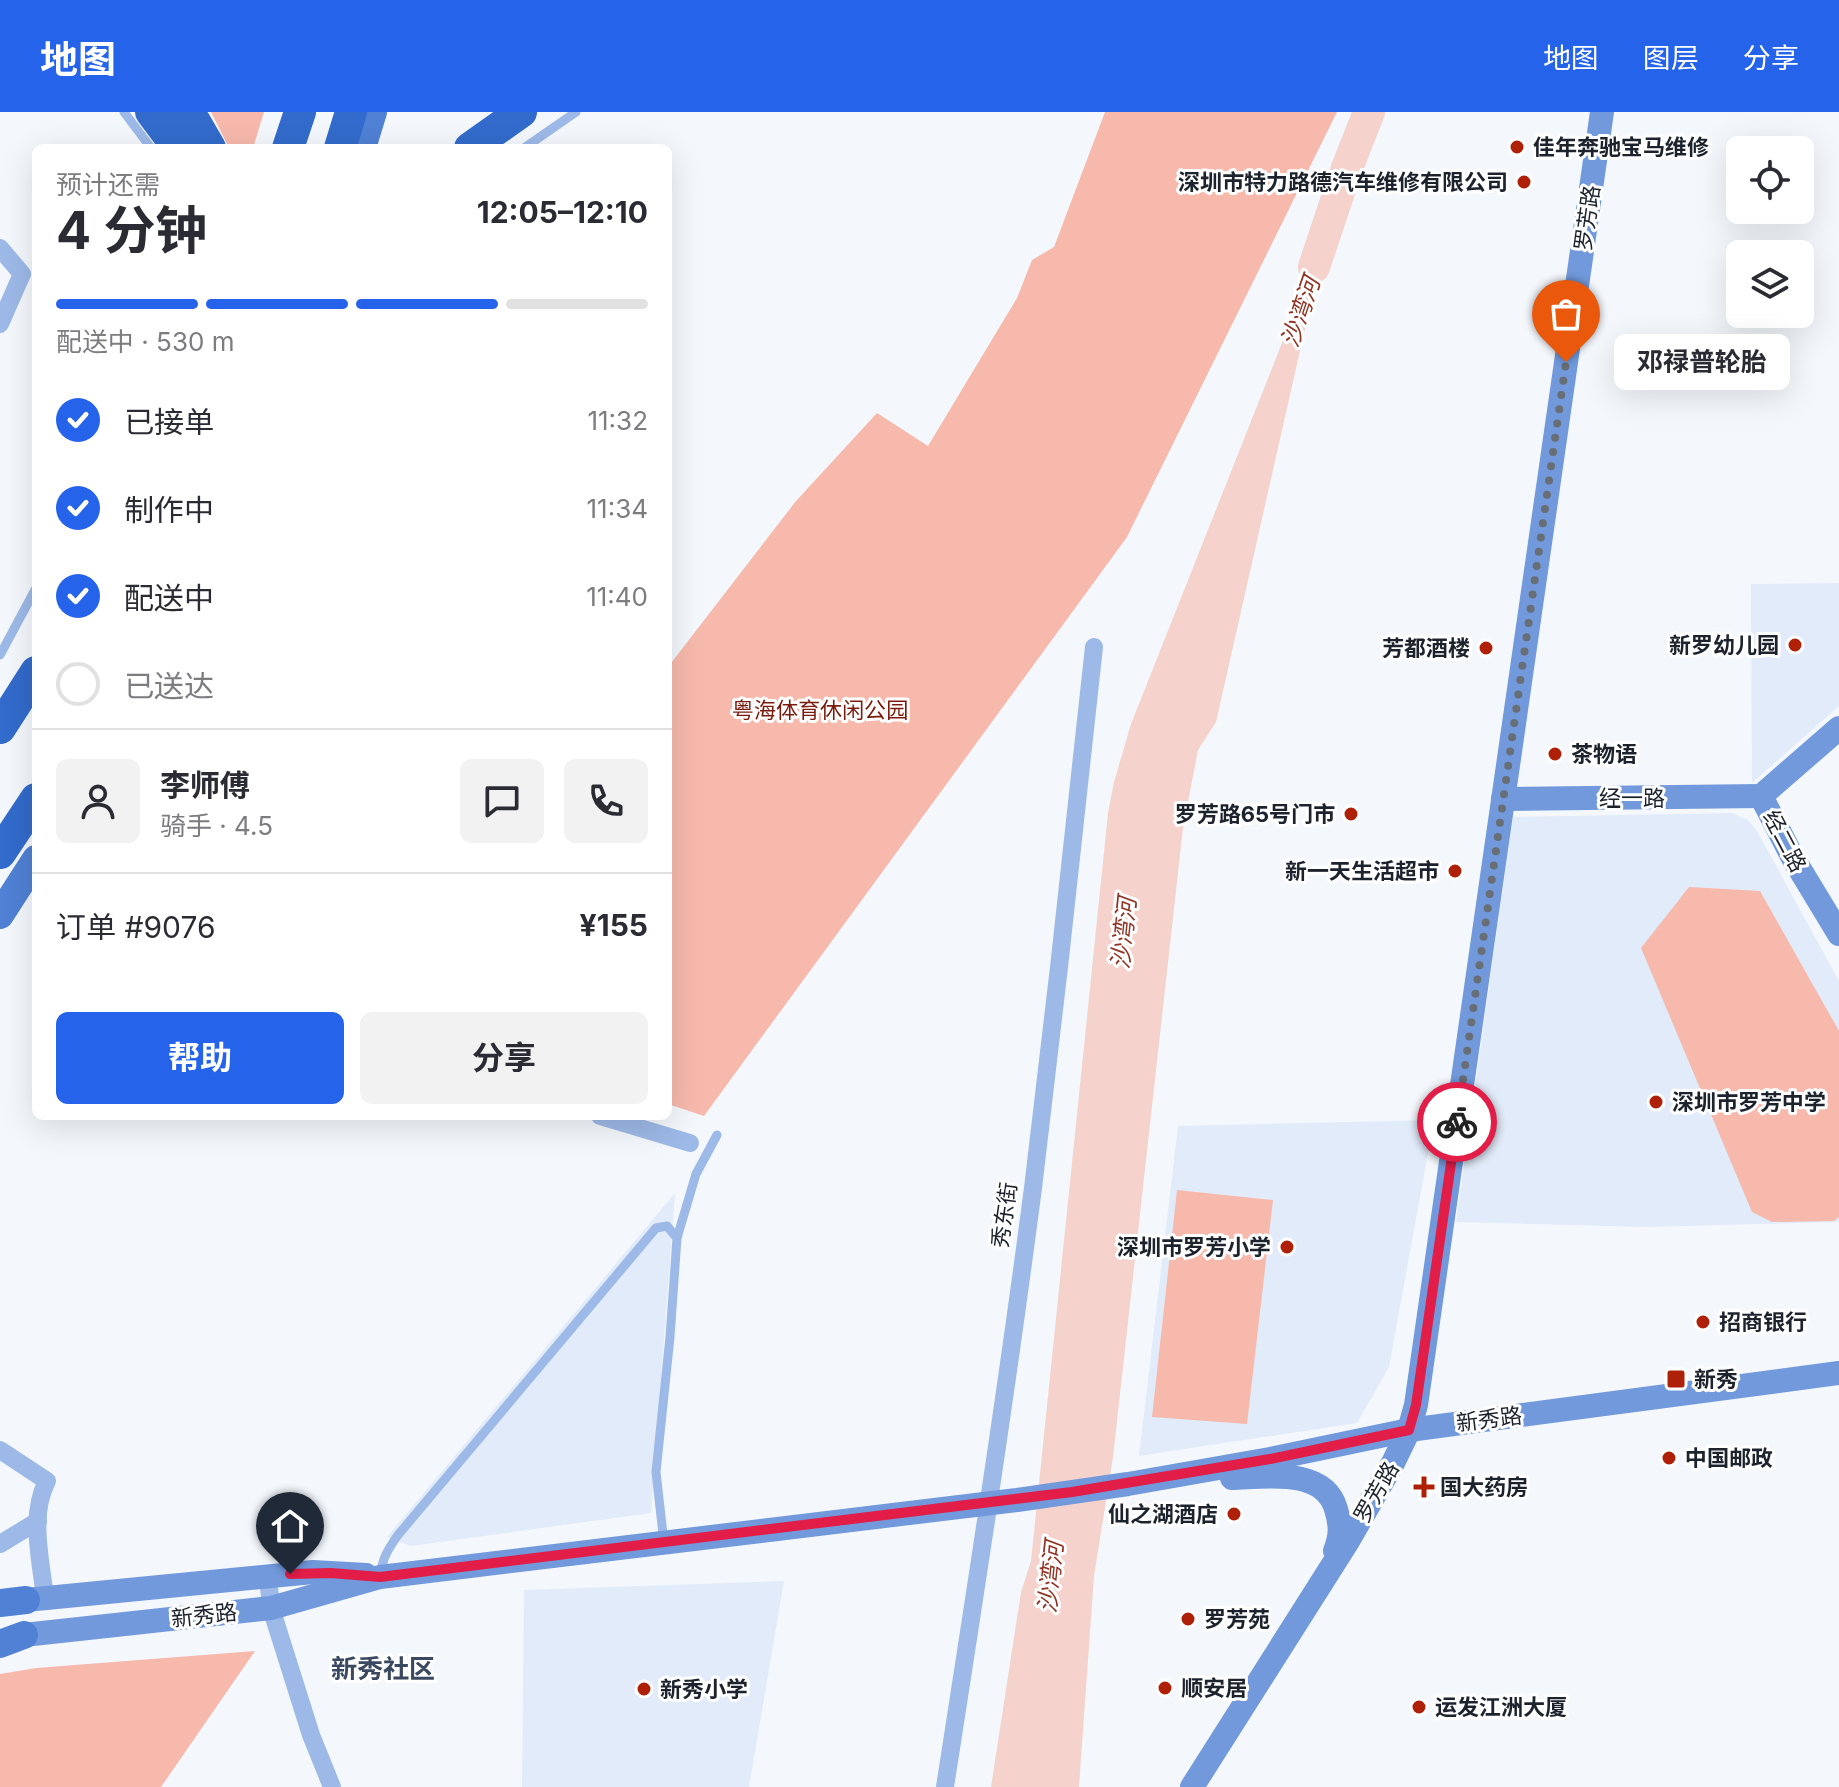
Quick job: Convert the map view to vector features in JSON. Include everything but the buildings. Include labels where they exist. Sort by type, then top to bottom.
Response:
[{"type":"highway","points":[[151,112],[175,144]]},
{"type":"highway","points":[[187,112],[208,144]]},
{"type":"highway","points":[[289,144],[300,112]]},
{"type":"highway","points":[[341,144],[351,112]]},
{"type":"highway","points":[[476,144],[521,112]]},
{"type":"highway","points":[[0,728],[32,678]]},
{"type":"highway","points":[[0,853],[32,805]]},
{"type":"main road","points":[[276,144],[283,112]]},
{"type":"main road","points":[[363,144],[373,112]]},
{"type":"main road","name":"罗芳路","points":[[1192,1787],[1393,1463],[1409,1430],[1416,1405],[1602,112]]},
{"type":"main road","name":"经二路","points":[[1839,728],[1761,796],[1793,858],[1839,934]]},
{"type":"main road","name":"经一路","points":[[1503,799],[1761,796]]},
{"type":"main road","points":[[0,915],[32,873]]},
{"type":"main road","name":"新秀路","points":[[8,1639],[271,1608],[380,1577],[1017,1500],[1270,1459],[1409,1430],[1839,1373]]},
{"type":"main road","points":[[1136,1482],[1272,1477],[1309,1480],[1324,1488],[1333,1500],[1338,1516],[1341,1535],[1328,1572]]},
{"type":"main road","name":"新秀路","points":[[18,1599],[313,1572],[380,1577]]},
{"type":"street","points":[[0,248],[22,274],[0,324]]},
{"type":"street","name":"秀东街","points":[[945,1787],[989,1503],[1032,1189],[1094,647]]},
{"type":"street","points":[[613,1120],[690,1143]]},
{"type":"street","points":[[0,1450],[47,1481],[38,1504],[38,1521],[18,1599]]},
{"type":"street","points":[[0,1544],[38,1521]]},
{"type":"street","points":[[268,1576],[271,1608],[311,1735],[332,1787]]},
{"type":"lane","points":[[124,112],[148,144]]},
{"type":"lane","points":[[530,144],[576,112]]},
{"type":"lane","points":[[0,655],[32,595]]},
{"type":"lane","points":[[664,1543],[656,1472],[677,1238],[696,1174],[717,1135]]},
{"type":"lane","points":[[380,1577],[386,1551],[398,1535],[656,1228],[667,1226],[677,1238]]},
{"type":"shaded area","name":"新罗幼儿园","points":[[1839,583],[1839,706],[1752,783],[1751,584]]},
{"type":"shaded area","name":"深圳市罗芳中学","points":[[1732,813],[1748,820],[1757,831],[1839,981],[1839,1222],[1644,1227],[1456,1222],[1513,817]]},
{"type":"shaded area","name":"深圳市罗芳小学","points":[[1434,1120],[1389,1367],[1357,1423],[1139,1456],[1178,1126]]},
{"type":"shaded area","points":[[675,1193],[651,1513],[411,1546],[387,1537]]},
{"type":"shaded area","name":"新秀小学","points":[[784,1581],[749,1787],[522,1787],[524,1590]]},
{"type":"green space","points":[[211,112],[264,112],[254,144],[227,144]]},
{"type":"green space","name":"粤海体育休闲公园","points":[[1105,112],[1337,112],[1127,537],[704,1116],[672,1105],[672,662],[796,501],[877,413],[928,446],[1017,298],[1032,260],[1054,247]]},
{"type":"green space","points":[[1689,887],[1760,891],[1839,1031],[1839,1217],[1834,1221],[1772,1222],[1752,1212],[1641,948]]},
{"type":"green space","points":[[1177,1190],[1273,1200],[1247,1424],[1152,1417]]},
{"type":"green space","points":[[255,1651],[161,1787],[0,1787],[0,1674],[36,1668]]},
{"type":"water","points":[[1328,227],[1216,722],[1198,750],[1183,828],[1113,1457],[1094,1576],[1079,1787],[991,1787],[1021,1592],[1031,1561],[1108,813],[1114,782],[1131,724]]},
{"type":"waterway","name":"沙湾河","points":[[1314,267],[1369,112]]},
{"type":"way so far","points":[[1457,1122],[1566,362]]},
{"type":"place","name":"佳年奔驰宝马维修","points":[[1517,147]]},
{"type":"place","name":"深圳市特力路德汽车维修有限公司","points":[[1524,182]]},
{"type":"place","name":"邓禄普轮胎","points":[[1566,362]]},
{"type":"place","name":"新罗幼儿园","points":[[1795,645]]},
{"type":"place","name":"芳都酒楼","points":[[1486,648]]},
{"type":"place","name":"茶物语","points":[[1555,754]]},
{"type":"place","name":"罗芳路65号门市","points":[[1351,814]]},
{"type":"place","name":"新一天生活超市","points":[[1455,871]]},
{"type":"place","name":"深圳市罗芳中学","points":[[1656,1102]]},
{"type":"place","name":"深圳市罗芳小学","points":[[1287,1247]]},
{"type":"place","name":"招商银行","points":[[1703,1322]]},
{"type":"place","name":"新秀","points":[[1676,1379]]},
{"type":"place","name":"中国邮政","points":[[1669,1458]]},
{"type":"place","name":"国大药房","points":[[1424,1487]]},
{"type":"place","name":"仙之湖酒店","points":[[1234,1514]]},
{"type":"place","name":"罗芳苑","points":[[1188,1619]]},
{"type":"place","name":"顺安居","points":[[1165,1688]]},
{"type":"place","name":"新秀小学","points":[[644,1689]]},
{"type":"place","name":"运发江洲大厦","points":[[1419,1707]]},
{"type":"district","name":"新秀社区","points":[[383,1669]]},
{"type":"route","points":[[290,1574],[313,1572],[380,1577],[1017,1500],[1270,1459],[1409,1430],[1416,1405],[1457,1122]]}]
